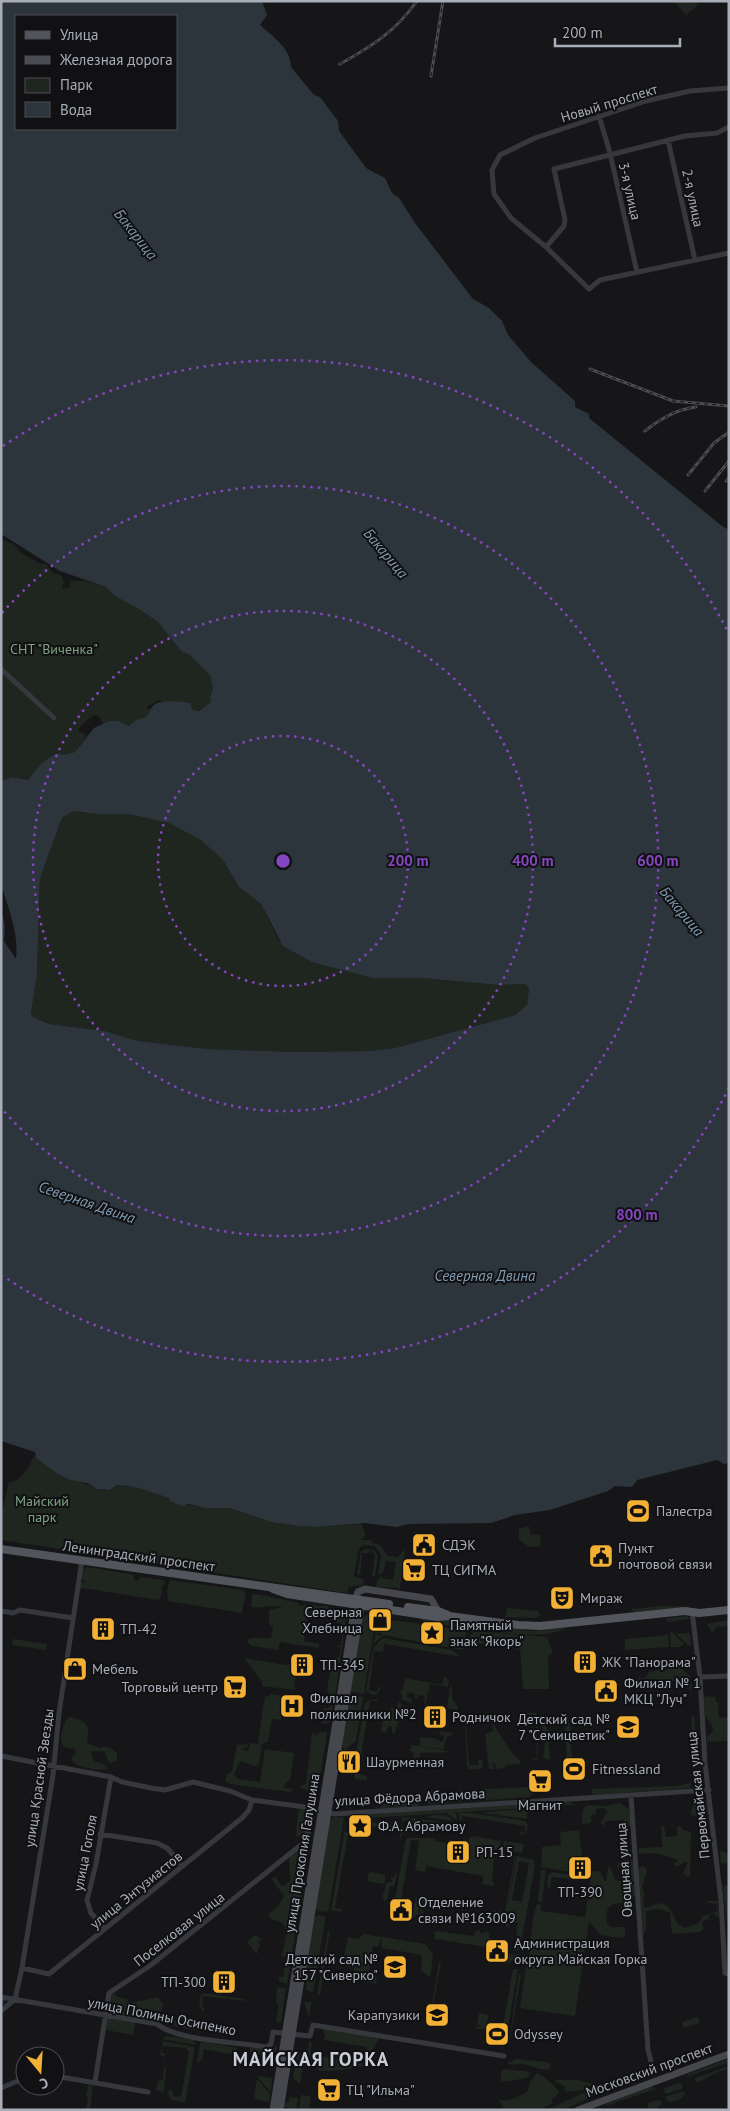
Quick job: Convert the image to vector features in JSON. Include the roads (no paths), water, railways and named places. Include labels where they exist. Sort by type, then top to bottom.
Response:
[{"type":"main road","name":"Ленинградский проспект","points":[[1,1548],[274,1589],[287,1594],[438,1611],[449,1616]]},
{"type":"main road","points":[[358,1603],[358,1592],[365,1589],[431,1599],[438,1611]]},
{"type":"main road","name":"Ленинградский проспект","points":[[358,1603],[437,1617],[449,1616],[540,1626],[692,1611],[699,1608],[729,1605]]},
{"type":"main road","name":"улица Прокопия Галушина","points":[[273,2110],[288,2034],[358,1603]]},
{"type":"main road","name":"Ленинградский проспект","points":[[692,1611],[699,1613],[729,1610]]},
{"type":"main road","name":"улица Прокопия Галушина","points":[[280,2110],[288,2034]]},
{"type":"main road","name":"Московский проспект","points":[[578,2110],[729,2054]]},
{"type":"street","name":"Новый проспект","points":[[546,247],[511,218],[494,194],[492,170],[500,155],[535,138],[599,116],[690,91],[729,88]]},
{"type":"street","name":"3-я улица","points":[[599,116],[610,153],[637,272]]},
{"type":"street","points":[[729,127],[717,132],[685,136],[610,153],[554,169],[566,220],[564,226],[546,247],[589,288],[600,280],[729,252]]},
{"type":"street","name":"2-я улица","points":[[668,140],[695,260]]},
{"type":"street","points":[[1,669],[54,718]]},
{"type":"street","name":"улица Красной Звезды","points":[[15,1999],[22,1968],[54,1766],[59,1713],[82,1560]]},
{"type":"street","points":[[1,1611],[13,1613],[20,1610],[73,1618]]},
{"type":"street","name":"Первомайская улица","points":[[692,1611],[700,1677],[704,1756],[721,1901],[726,1973],[729,1974]]},
{"type":"street","points":[[700,1677],[729,1676]]},
{"type":"street","name":"улица Фёдора Абрамова","points":[[1,1756],[111,1777],[135,1786],[165,1790],[193,1782],[230,1791],[252,1800],[305,1807],[310,1810],[335,1814],[709,1790]]},
{"type":"street","name":"улица Гоголя","points":[[105,1929],[91,1912],[87,1900],[96,1864],[111,1777]]},
{"type":"street","name":"Овощная улица","points":[[631,1796],[647,2040],[651,2061]]},
{"type":"street","name":"улица Энтузиастов","points":[[22,1968],[49,1974],[242,1818],[249,1810],[252,1800]]},
{"type":"street","name":"Поселковая улица","points":[[95,2082],[109,1993],[151,1965],[302,1844],[307,1833],[310,1810]]},
{"type":"street","points":[[100,1834],[158,1843],[167,1848],[183,1866]]},
{"type":"street","name":"улица Полины Осипенко","points":[[1,1997],[157,2024],[165,2031],[199,2038],[266,2047],[271,2044],[273,2032],[288,2034]]},
{"type":"street","points":[[1,2011],[15,1999]]},
{"type":"street","points":[[288,2034],[310,2036],[313,2026],[504,2056]]},
{"type":"street","points":[[65,2078],[148,2092]]},
{"type":"street","points":[[1,2088],[15,2082]]},
{"type":"water","points":[[1,1],[262,1],[267,15],[260,25],[285,49],[291,67],[314,95],[320,97],[338,121],[339,131],[366,168],[385,178],[392,193],[399,198],[415,223],[473,299],[489,308],[502,321],[508,335],[531,362],[575,401],[575,407],[589,414],[589,418],[729,530],[729,1463],[724,1464],[717,1460],[637,1480],[632,1487],[615,1486],[608,1491],[550,1510],[515,1515],[491,1523],[408,1524],[397,1527],[365,1523],[318,1527],[271,1522],[230,1508],[204,1508],[189,1504],[182,1506],[170,1501],[169,1498],[135,1487],[117,1485],[109,1490],[97,1489],[87,1483],[71,1480],[56,1473],[36,1458],[35,1452],[1,1441],[1,909],[5,926],[4,941],[16,959],[17,950],[13,924],[3,890],[1,891],[1,781],[12,777],[29,780],[37,768],[51,756],[59,753],[62,755],[75,752],[94,728],[109,721],[118,721],[129,726],[136,720],[146,717],[155,704],[172,701],[187,702],[190,703],[193,710],[199,711],[211,702],[210,697],[213,689],[210,675],[190,655],[182,652],[158,622],[115,596],[106,587],[60,571],[1,534]],"holes":[[[73,811],[97,814],[128,814],[169,823],[201,840],[223,860],[239,887],[261,904],[283,946],[312,962],[373,978],[422,978],[499,985],[525,984],[529,988],[527,1005],[515,1015],[395,1048],[371,1051],[294,1052],[208,1049],[138,1041],[105,1031],[49,1024],[33,1017],[31,1013],[37,974],[40,878],[62,818]]]},
{"type":"waterway","points":[[1,2003],[5,2000]]},
{"type":"railway","points":[[340,64],[391,30],[417,1]]},
{"type":"railway","points":[[431,76],[443,1]]},
{"type":"railway","points":[[590,369],[673,401],[729,406]]},
{"type":"railway","points":[[645,431],[669,415],[696,407]]},
{"type":"railway","points":[[688,475],[714,443],[729,432]]},
{"type":"railway","points":[[705,491],[729,461]]},
{"type":"railway","points":[[726,481],[729,478]]},
{"type":"place","name":"Палестра","points":[[638,1511]]},
{"type":"place","name":"СДЭК","points":[[424,1545]]},
{"type":"place","name":"Пункт почтовой связи","points":[[601,1556]]},
{"type":"place","name":"ТЦ СИГМА","points":[[414,1570]]},
{"type":"place","name":"Мираж","points":[[562,1598]]},
{"type":"place","name":"Северная Хлебница","points":[[380,1620]]},
{"type":"place","name":"ТП-42","points":[[103,1629]]},
{"type":"place","name":"Памятный знак \"Якорь\"","points":[[432,1633]]},
{"type":"place","name":"ЖК \"Панорама\"","points":[[585,1662]]},
{"type":"place","name":"ТП-345","points":[[302,1665]]},
{"type":"place","name":"Мебель","points":[[75,1669]]},
{"type":"place","name":"Торговый центр","points":[[235,1687]]},
{"type":"place","name":"Филиал № 1 МКЦ \"Луч\"","points":[[606,1691]]},
{"type":"place","name":"Филиал поликлиники №2","points":[[292,1706]]},
{"type":"place","name":"Родничок","points":[[435,1717]]},
{"type":"place","name":"Детский сад № 7 \"Семицветик\"","points":[[628,1727]]},
{"type":"place","name":"Шаурменная","points":[[349,1762]]},
{"type":"place","name":"Fitnessland","points":[[574,1769]]},
{"type":"place","name":"Магнит","points":[[540,1781]]},
{"type":"place","name":"Ф.А. Абрамову","points":[[360,1826]]},
{"type":"place","name":"РП-15","points":[[458,1852]]},
{"type":"place","name":"ТП-390","points":[[580,1868]]},
{"type":"place","name":"Отделение связи №163009","points":[[401,1910]]},
{"type":"place","name":"Администрация округа Майская Горка","points":[[497,1951]]},
{"type":"place","name":"Детский сад № 157 \"Сиверко\"","points":[[395,1967]]},
{"type":"place","name":"ТП-300","points":[[224,1982]]},
{"type":"place","name":"Карапузики","points":[[437,2015]]},
{"type":"place","name":"Odyssey","points":[[497,2034]]},
{"type":"place","name":"ТЦ \"Ильма\"","points":[[329,2090]]},
{"type":"district","name":"МАЙСКАЯ ГОРКА","points":[[311,2059]]},
{"type":"water label","name":"Бакарица","points":[[136,234]]},
{"type":"water label","name":"Бакарица","points":[[386,553]]},
{"type":"water label","name":"Бакарица","points":[[682,911]]},
{"type":"water label","name":"Северная Двина","points":[[87,1202]]},
{"type":"water label","name":"Северная Двина","points":[[485,1275]]},
{"type":"park label","name":"СНТ \"Виченка\"","points":[[54,649]]},
{"type":"park label","name":"Майский парк","points":[[42,1509]]}]
